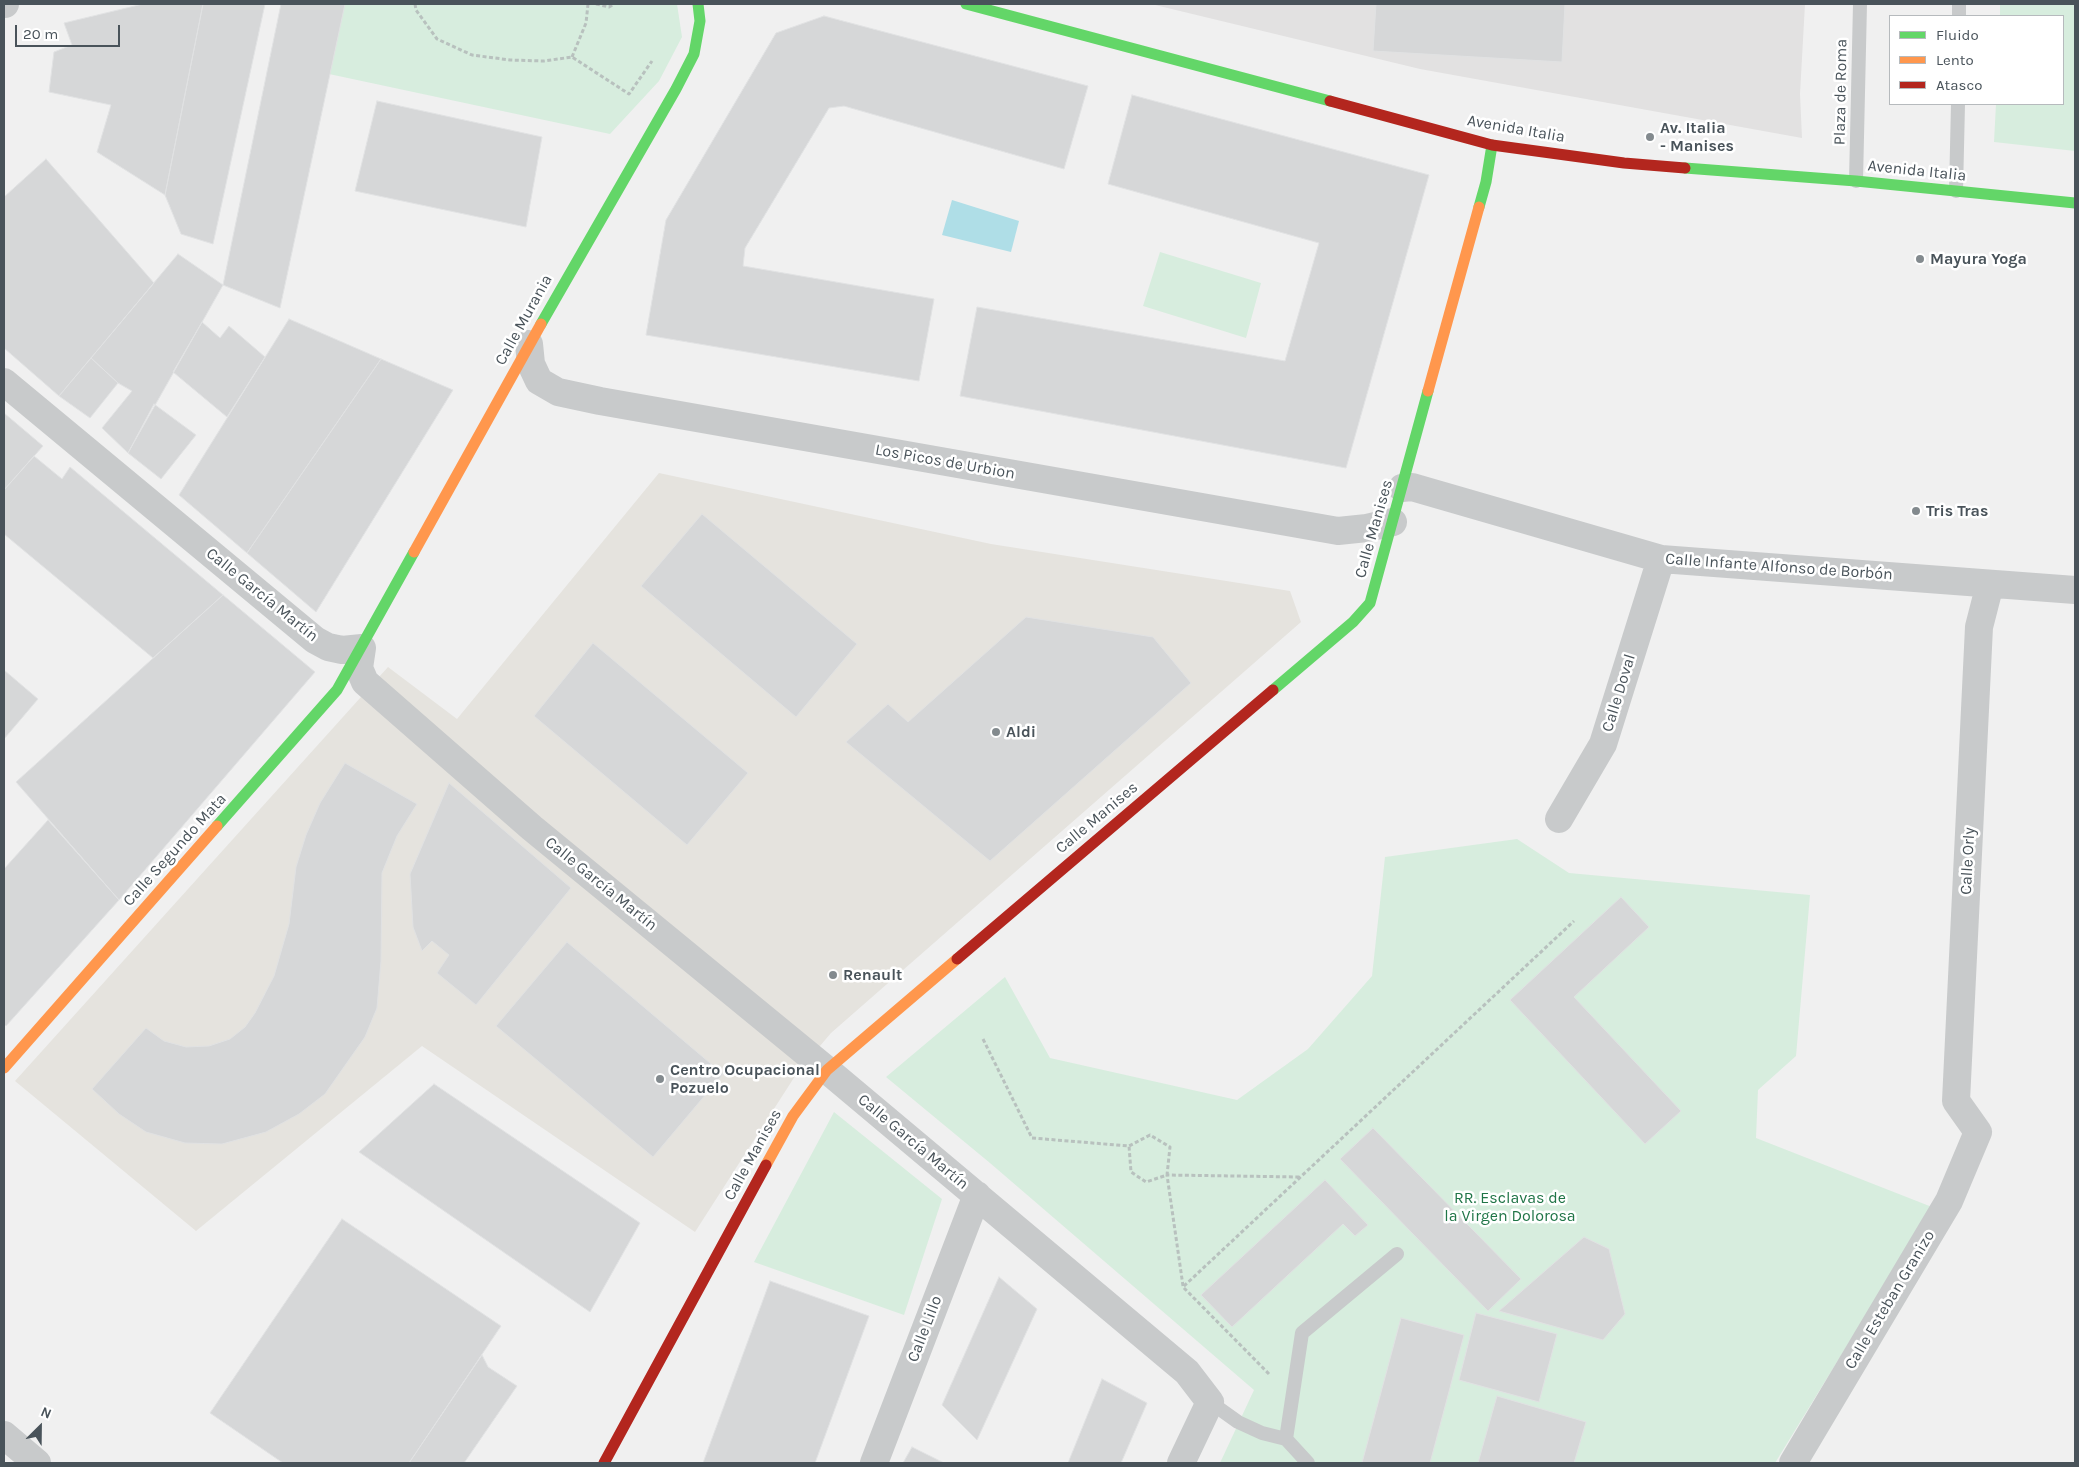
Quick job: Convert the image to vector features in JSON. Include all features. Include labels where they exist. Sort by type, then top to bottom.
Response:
[{"type":"street","name":"Calle Murania","points":[[362,648],[529,344],[694,54],[700,21],[698,4]]},
{"type":"street","name":"Avenida Italia","points":[[966,4],[1244,76],[1492,145],[1624,163],[1856,181],[2075,203]]},
{"type":"street","name":"Calle Manises","points":[[604,1463],[793,1116],[827,1070],[1353,622],[1370,603],[1486,182],[1492,145]]},
{"type":"street","name":"Los Picos de Urbion","points":[[529,344],[530,364],[539,381],[558,392],[600,401],[1338,531],[1367,528],[1393,522]]},
{"type":"street","name":"Calle García Martín","points":[[4,382],[315,640],[328,647],[342,650],[362,648],[359,668],[365,682],[532,828],[827,1070],[1186,1372],[1210,1402]]},
{"type":"street","name":"Calle Infante Alfonso de Borbón","points":[[1402,488],[1412,487],[1661,559],[2075,590]]},
{"type":"street","name":"Calle Doval","points":[[1559,819],[1603,744],[1661,559]]},
{"type":"street","name":"Calle Orly","points":[[1978,1132],[1956,1102],[1978,627],[1990,584]]},
{"type":"street","name":"Calle Segundo Mata","points":[[4,1068],[318,713],[337,690],[362,648]]},
{"type":"street","name":"Calle Esteban Granizo","points":[[1793,1463],[1949,1201],[1978,1132]]},
{"type":"street","name":"Calle Lillo","points":[[874,1463],[977,1195]]},
{"type":"street","points":[[1181,1463],[1210,1402]]},
{"type":"street","points":[[4,1435],[37,1463]]},
{"type":"lane","name":"Plaza de Roma","points":[[1856,181],[1860,4]]},
{"type":"lane","points":[[1956,191],[1958,105]]},
{"type":"lane","points":[[1286,1439],[1302,1333],[1397,1254]]},
{"type":"lane","points":[[1210,1402],[1238,1422],[1262,1433],[1286,1439],[1308,1463]]},
{"type":"path","points":[[415,4],[416,10],[437,39],[472,55],[510,60],[544,60],[572,57],[629,94],[654,57]]},
{"type":"path","points":[[572,57],[586,23],[588,4]]},
{"type":"path","points":[[596,4],[609,7],[614,4]]},
{"type":"path","points":[[1183,1287],[1574,921]]},
{"type":"path","points":[[983,1039],[1032,1138],[1129,1146],[1150,1135],[1170,1148],[1167,1175],[1183,1287],[1270,1374]]},
{"type":"path","points":[[1129,1146],[1130,1172],[1146,1182],[1167,1175],[1300,1177]]},
{"type":"shaded area","points":[[1151,4],[1805,4],[1800,94],[1802,138],[1420,69]]},
{"type":"shaded area","points":[[659,473],[991,544],[1290,591],[1301,622],[831,1033],[797,1073],[695,1232],[422,1046],[196,1231],[15,1081],[388,667],[457,719]]},
{"type":"green space","points":[[344,4],[677,4],[682,37],[659,81],[610,134],[329,74]]},
{"type":"green space","points":[[2000,4],[2075,4],[2075,151],[1994,142],[1996,105],[2064,105],[2064,15],[2000,15]]},
{"type":"green space","points":[[1160,252],[1261,283],[1246,338],[1143,306]]},
{"type":"green space","name":"RR. Esclavas de la Virgen Dolorosa","points":[[1517,839],[1569,873],[1810,895],[1796,1056],[1758,1090],[1756,1138],[1932,1207],[1775,1463],[1220,1463],[1254,1390],[990,1163],[886,1077],[1005,977],[1050,1058],[1237,1100],[1308,1049],[1372,976],[1385,857]]},
{"type":"green space","points":[[834,1112],[942,1199],[904,1315],[754,1262]]},
{"type":"water","points":[[952,200],[1019,221],[1011,252],[942,235]]},
{"type":"building","points":[[143,4],[203,4],[165,195],[97,152],[111,105],[49,92],[54,52],[72,45],[64,23]]},
{"type":"building","points":[[203,4],[265,4],[213,244],[181,234],[165,195]]},
{"type":"building","points":[[281,4],[345,4],[280,308],[223,285]]},
{"type":"building","points":[[1376,4],[1565,4],[1562,62],[1373,51]]},
{"type":"building","points":[[824,16],[1088,86],[1064,169],[844,106],[829,108],[745,248],[743,266],[934,299],[919,381],[646,335],[666,220],[776,33]]},
{"type":"building","points":[[1132,95],[1429,175],[1346,468],[960,396],[977,307],[1285,361],[1319,243],[1108,184]]},
{"type":"building","points":[[377,101],[542,137],[526,227],[355,191]]},
{"type":"building","points":[[46,159],[154,283],[59,396],[4,348],[4,197]]},
{"type":"building","points":[[178,254],[223,285],[128,453],[102,428],[132,391],[118,383],[91,358]]},
{"type":"building","points":[[289,319],[381,359],[247,553],[179,495]]},
{"type":"building","points":[[202,322],[220,338],[229,326],[265,357],[227,417],[173,372]]},
{"type":"building","points":[[91,358],[118,383],[90,418],[59,396]]},
{"type":"building","points":[[381,359],[453,390],[316,612],[247,553]]},
{"type":"building","points":[[154,404],[196,435],[161,479],[128,453]]},
{"type":"building","points":[[4,413],[43,446],[4,490]]},
{"type":"building","points":[[34,456],[62,479],[70,467],[223,595],[153,658],[4,534],[4,490]]},
{"type":"building","points":[[702,514],[857,644],[796,717],[641,586]]},
{"type":"building","points":[[223,595],[315,672],[119,900],[16,782]]},
{"type":"building","name":"Aldi","points":[[1026,617],[1153,637],[1191,683],[990,861],[846,742],[888,704],[908,722]]},
{"type":"building","points":[[593,643],[748,773],[687,845],[534,716]]},
{"type":"building","points":[[4,670],[38,699],[4,739]]},
{"type":"building","points":[[345,763],[417,804],[397,836],[382,873],[381,961],[377,1008],[365,1037],[325,1094],[299,1114],[266,1132],[222,1144],[185,1143],[146,1132],[119,1114],[92,1089],[146,1028],[164,1041],[186,1047],[209,1046],[230,1039],[245,1027],[255,1013],[274,976],[289,924],[296,867],[306,835],[320,803]]},
{"type":"building","points":[[449,783],[571,888],[476,1005],[437,973],[449,955],[432,941],[422,951],[413,927],[410,874]]},
{"type":"building","points":[[48,820],[119,900],[6,1026],[4,1024],[4,869]]},
{"type":"building","points":[[1621,897],[1649,927],[1574,997],[1681,1111],[1645,1144],[1510,1000]]},
{"type":"building","points":[[567,942],[723,1074],[653,1157],[496,1026]]},
{"type":"building","points":[[434,1084],[640,1223],[590,1312],[359,1152]]},
{"type":"building","points":[[1373,1128],[1521,1279],[1488,1311],[1340,1159]]},
{"type":"building","points":[[1325,1180],[1368,1225],[1355,1236],[1343,1224],[1232,1327],[1201,1295]]},
{"type":"building","points":[[342,1219],[501,1326],[409,1463],[283,1463],[210,1413]]},
{"type":"building","points":[[1584,1237],[1609,1249],[1625,1314],[1603,1340],[1499,1311]]},
{"type":"building","points":[[999,1277],[1037,1309],[977,1440],[942,1405]]},
{"type":"building","points":[[770,1281],[869,1316],[815,1463],[703,1463]]},
{"type":"building","points":[[1476,1313],[1557,1334],[1539,1402],[1459,1380]]},
{"type":"building","points":[[1401,1318],[1464,1335],[1430,1463],[1362,1463]]},
{"type":"building","points":[[482,1355],[488,1367],[517,1386],[464,1463],[409,1463]]},
{"type":"building","points":[[1102,1379],[1147,1403],[1121,1463],[1068,1463]]},
{"type":"building","points":[[1497,1396],[1586,1422],[1574,1463],[1478,1463]]},
{"type":"building","points":[[912,1447],[944,1463],[903,1463]]},
{"type":"traffic: fast","points":[[541,324],[676,89],[694,54],[700,21],[698,4]]},
{"type":"traffic: fast","points":[[966,4],[1330,101]]},
{"type":"traffic: fast","points":[[1479,207],[1486,182],[1492,145]]},
{"type":"traffic: fast","points":[[1685,168],[1856,181],[2075,203]]},
{"type":"traffic: fast","points":[[1273,690],[1353,622],[1370,603],[1428,391]]},
{"type":"traffic: fast","points":[[217,826],[337,690],[414,552]]},
{"type":"traffic: slow","points":[[1428,391],[1479,207]]},
{"type":"traffic: slow","points":[[414,552],[541,324]]},
{"type":"traffic: slow","points":[[4,1068],[217,826]]},
{"type":"traffic: slow","points":[[766,1165],[793,1116],[827,1070],[957,959]]},
{"type":"traffic: jam","points":[[1330,101],[1492,145],[1624,163],[1685,168]]},
{"type":"traffic: jam","points":[[957,959],[1273,690]]},
{"type":"traffic: jam","points":[[604,1463],[766,1165]]},
{"type":"place","name":"Av. Italia - Manises","points":[[1650,137]]},
{"type":"place","name":"Mayura Yoga","points":[[1920,259]]},
{"type":"place","name":"Tris Tras","points":[[1916,511]]},
{"type":"place","name":"Aldi","points":[[996,732]]},
{"type":"place","name":"Renault","points":[[833,975]]},
{"type":"place","name":"Centro Ocupacional Pozuelo","points":[[660,1079]]}]
